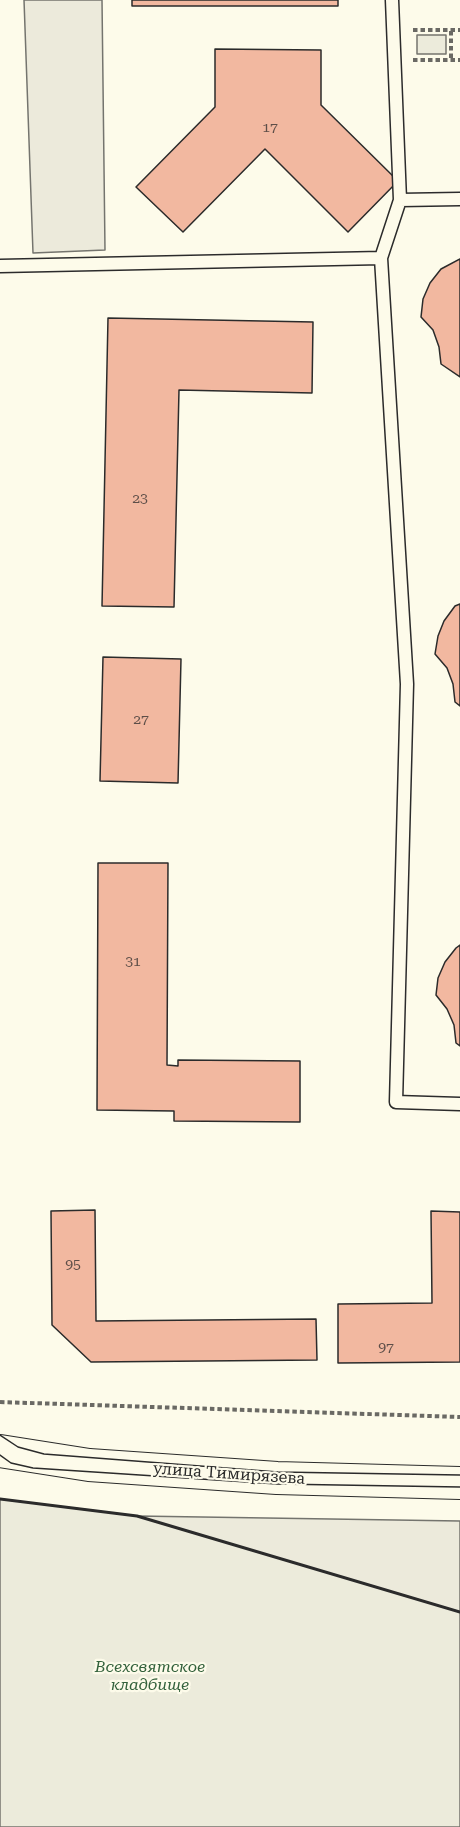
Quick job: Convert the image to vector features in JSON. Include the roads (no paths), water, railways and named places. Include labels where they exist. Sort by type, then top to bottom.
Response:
[{"type":"street","name":"улица Тимирязева","points":[[0,1451],[89,1465],[266,1477],[460,1483]]},
{"type":"lane","points":[[392,0],[400,200],[381,258],[407,684],[396,1102],[460,1104]]},
{"type":"lane","points":[[400,200],[460,199]]},
{"type":"lane","points":[[0,267],[381,258]]},
{"type":"tram line","points":[[0,1435],[18,1447],[44,1454],[278,1472],[460,1475]]},
{"type":"tram line","points":[[0,1455],[11,1463],[33,1468],[277,1484],[460,1487]]},
{"type":"park label","name":"Всехсвятское кладбище","points":[[150,1676]]}]
